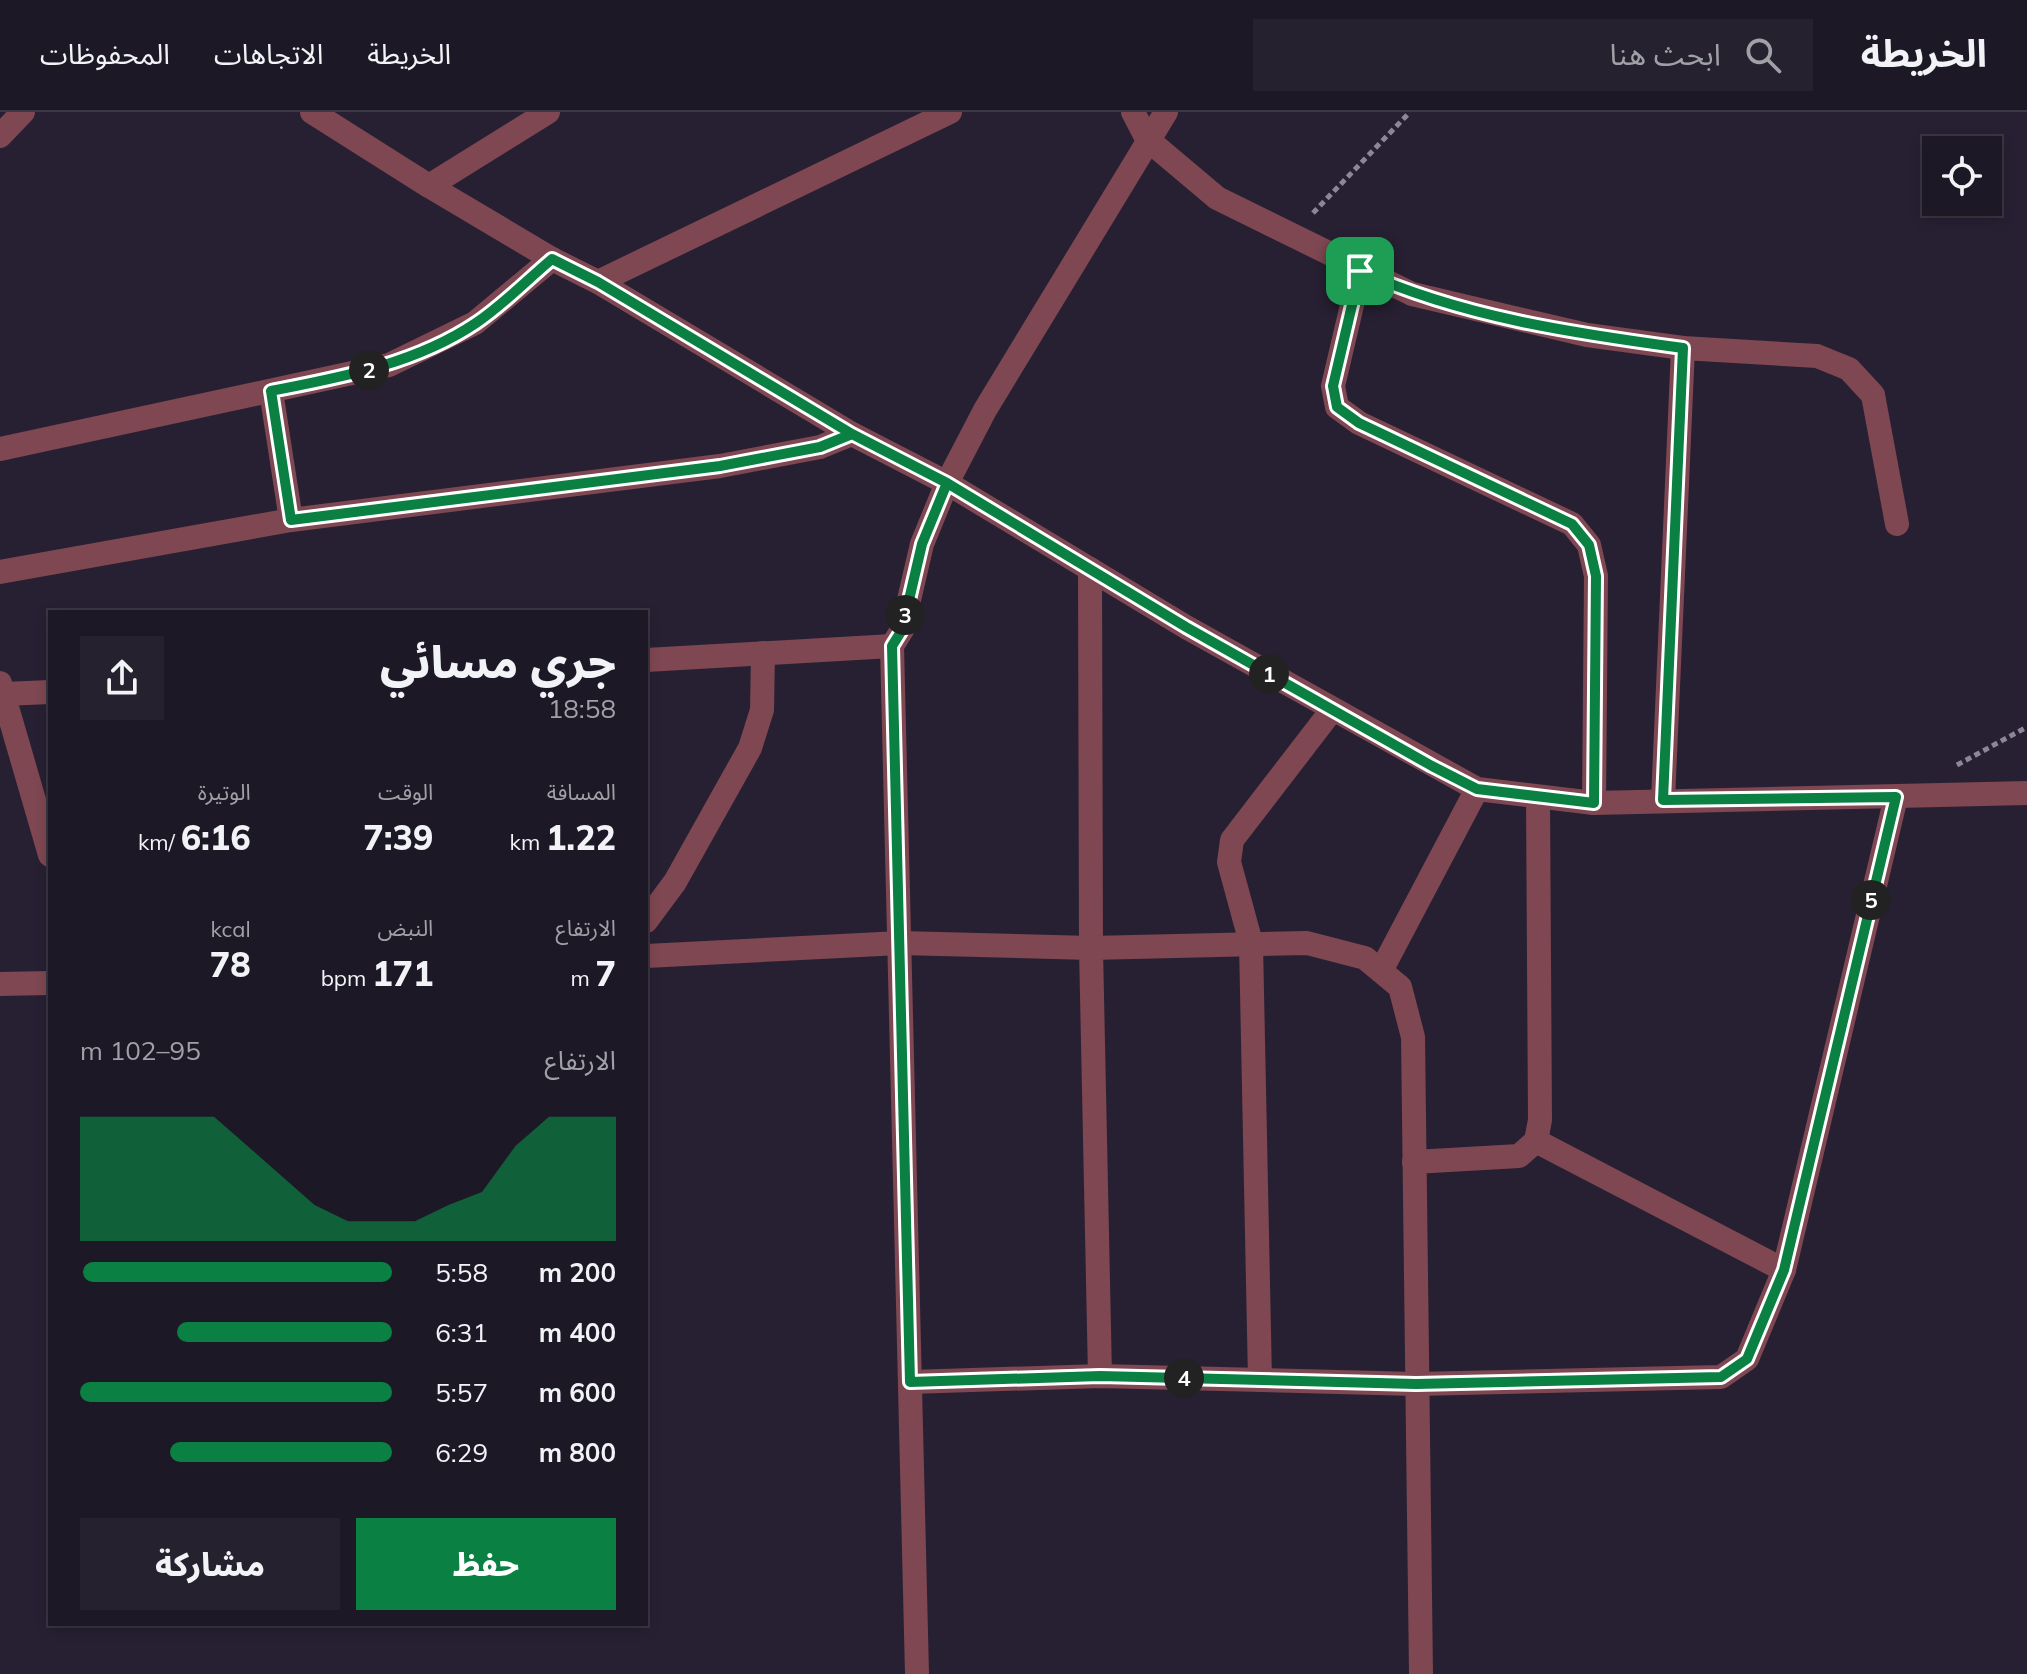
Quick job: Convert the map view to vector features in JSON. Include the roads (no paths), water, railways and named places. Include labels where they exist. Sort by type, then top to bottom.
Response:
[{"type":"street","points":[[0,136],[23,112]]},
{"type":"street","points":[[312,112],[429,186],[552,259],[598,282],[852,434],[947,483],[1332,710],[1477,789],[1594,803],[2027,793]]},
{"type":"street","points":[[429,186],[548,112]]},
{"type":"street","points":[[598,282],[950,112]]},
{"type":"street","points":[[1133,112],[1147,139],[1217,198],[1290,237],[1412,294],[1462,309],[1587,335],[1683,348],[1817,356],[1849,369],[1873,395],[1897,524]]},
{"type":"street","points":[[917,1674],[892,646],[902,630],[922,544],[947,483],[985,410],[1166,112]]},
{"type":"street","points":[[0,449],[377,368],[422,350],[475,323],[552,259]]},
{"type":"street","points":[[1360,271],[1333,386],[1337,407],[1359,423],[1572,524],[1589,545],[1596,576],[1594,803]]},
{"type":"street","points":[[1663,800],[1683,348]]},
{"type":"street","points":[[271,391],[291,520]]},
{"type":"street","points":[[0,572],[291,520],[705,469],[820,447],[852,434]]},
{"type":"street","points":[[1090,569],[1091,948],[1100,1376]]},
{"type":"street","points":[[648,660],[892,646]]},
{"type":"street","points":[[648,918],[675,882],[750,748],[762,710],[763,653]]},
{"type":"street","points":[[48,692],[2,688],[48,848]]},
{"type":"street","points":[[1260,1380],[1251,943],[1229,862],[1232,840],[1332,710]]},
{"type":"street","points":[[1381,971],[1477,789]]},
{"type":"street","points":[[910,1382],[1100,1376],[1416,1384],[1721,1377],[1747,1359],[1784,1270],[1896,797]]},
{"type":"street","points":[[1414,1162],[1519,1156],[1536,1141],[1540,1120],[1538,798]]},
{"type":"street","points":[[648,956],[900,943],[1091,948],[1307,943],[1365,958],[1400,987],[1413,1037],[1421,1674]]},
{"type":"street","points":[[0,984],[48,983]]},
{"type":"street","points":[[1536,1141],[1784,1270]]}]
